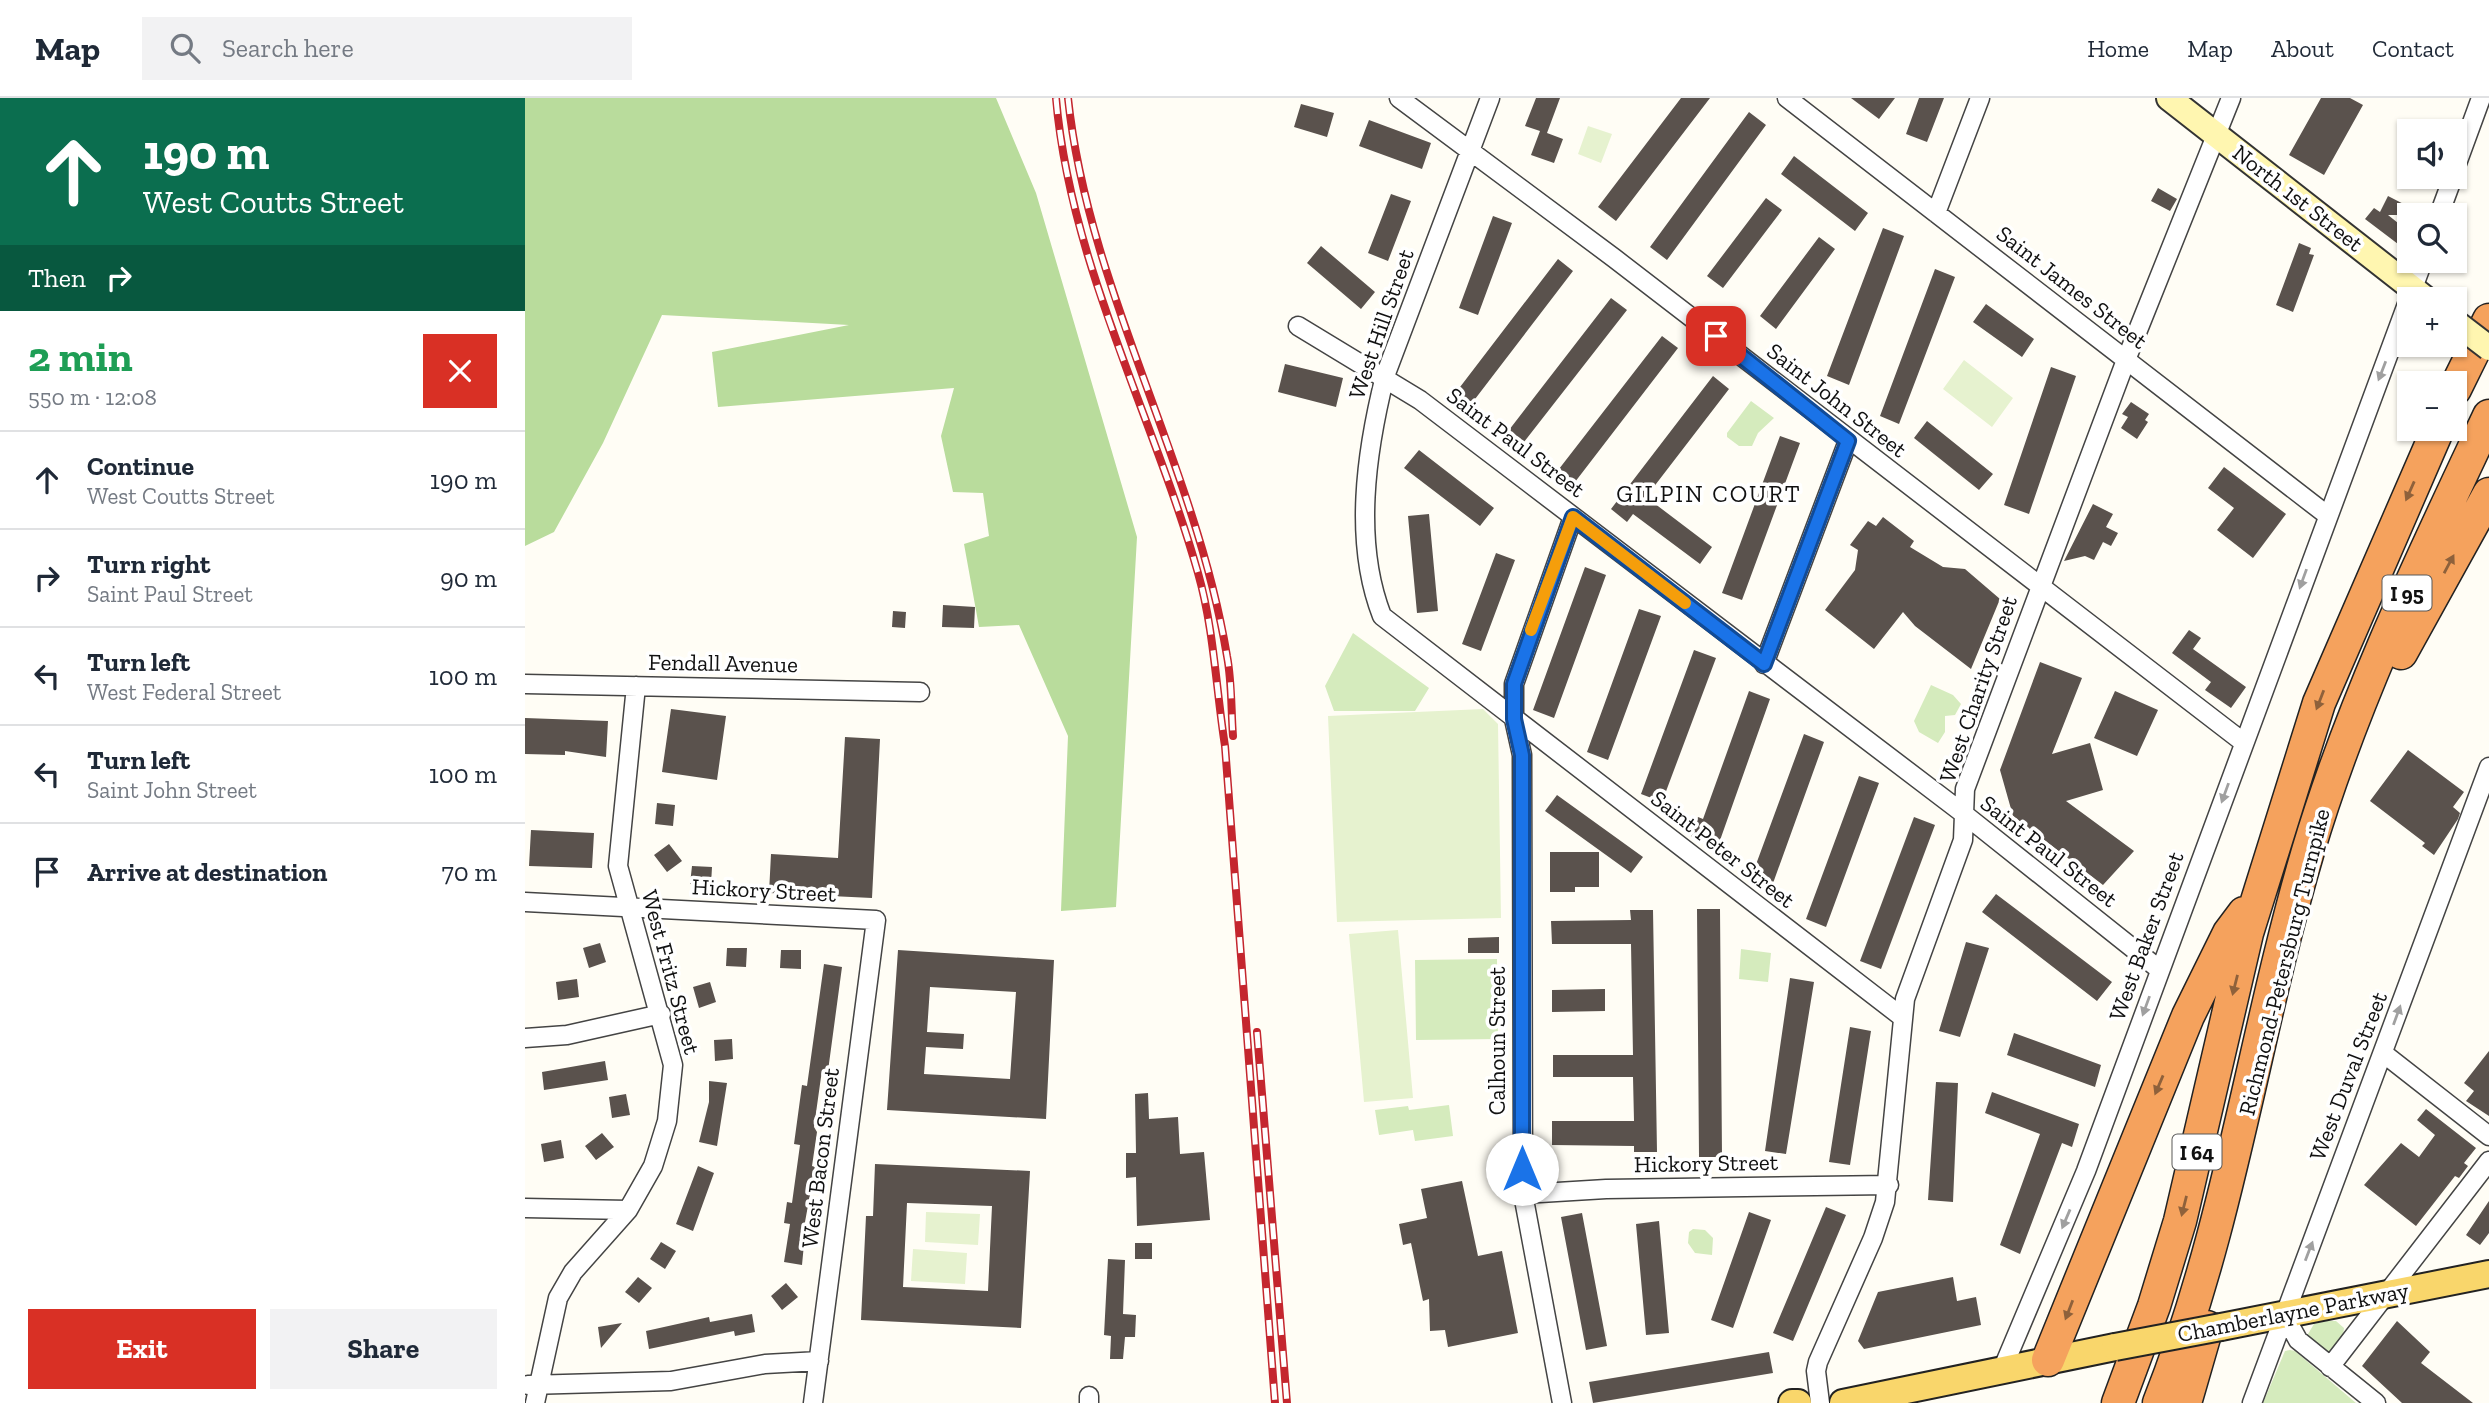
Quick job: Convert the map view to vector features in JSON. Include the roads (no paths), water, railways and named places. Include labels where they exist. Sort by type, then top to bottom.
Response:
[{"type":"highway","points":[[2464,371],[2489,320]]},
{"type":"highway","name":"Richmond-Petersburg Turnpike","points":[[2159,1403],[2201,1286],[2239,1140],[2290,914],[2333,773],[2378,657],[2489,416]]},
{"type":"highway","name":"Richmond-Petersburg Turnpike","points":[[2118,1403],[2154,1306],[2180,1221],[2258,895],[2319,703],[2433,441]]},
{"type":"highway","name":"I 64","points":[[2333,773],[2489,494]]},
{"type":"highway","points":[[2049,1360],[2188,1016],[2229,933],[2258,895]]},
{"type":"highway","points":[[2185,1403],[2226,1261],[2239,1140]]},
{"type":"main road","name":"Chamberlayne Parkway","points":[[1843,1403],[2489,1274]]},
{"type":"street","name":"Saint John Street","points":[[1399,98],[1624,266],[1848,441],[2243,741]]},
{"type":"street","name":"West Hill Street","points":[[1490,98],[1385,376],[1375,415],[1366,486],[1369,583],[1382,616],[1514,719]]},
{"type":"street","name":"Saint James Street","points":[[1787,98],[2326,515]]},
{"type":"street","points":[[1936,213],[1980,98]]},
{"type":"street","name":"North 1st Street","points":[[2169,98],[2411,287]]},
{"type":"street","name":"West Charity Street","points":[[1820,1403],[1816,1371],[1818,1362],[1873,1238],[1889,1185],[1902,1017],[1909,983],[1963,840],[1965,789],[2126,360],[2231,98]]},
{"type":"street","points":[[2467,136],[2481,98]]},
{"type":"street","name":"Saint Paul Street","points":[[1298,326],[1385,376],[1963,814],[2160,970]]},
{"type":"street","points":[[2467,331],[2489,348]]},
{"type":"street","name":"West Baker Street","points":[[2003,1370],[2086,1171],[2326,515],[2397,348]]},
{"type":"street","points":[[1764,664],[1848,441]]},
{"type":"street","name":"Calhoun Street","points":[[1562,1403],[1523,1194],[1522,755],[1514,719],[1514,684],[1573,517]]},
{"type":"street","name":"Fendall Avenue","points":[[525,684],[920,692]]},
{"type":"street","name":"West Fritz Street","points":[[532,1391],[558,1298],[573,1272],[628,1210],[653,1166],[667,1121],[673,1065],[618,866],[636,686]]},
{"type":"street","name":"Saint Peter Street","points":[[1514,719],[1902,1017]]},
{"type":"street","name":"West Duval Street","points":[[2252,1403],[2383,1053],[2483,806],[2489,767]]},
{"type":"street","name":"Hickory Street","points":[[525,902],[876,920]]},
{"type":"street","name":"West Bacon Street","points":[[813,1403],[876,920]]},
{"type":"street","points":[[525,1038],[567,1035],[661,1014]]},
{"type":"street","points":[[2383,1053],[2489,1136]]},
{"type":"street","points":[[2330,1367],[2489,1161]]},
{"type":"street","name":"Hickory Street","points":[[1523,1194],[1606,1189],[1889,1185]]},
{"type":"street","points":[[525,1208],[628,1210]]},
{"type":"street","points":[[2284,1315],[2298,1340],[2376,1403]]},
{"type":"street","points":[[532,1391],[671,1381],[765,1364],[819,1361]]},
{"type":"railway","points":[[1056,98],[1064,159],[1095,279],[1180,514],[1208,616],[1225,746],[1275,1403]]},
{"type":"railway","points":[[1068,98],[1087,204],[1102,256],[1174,462],[1212,584],[1229,666],[1233,736]]},
{"type":"railway","points":[[1257,1032],[1287,1403]]},
{"type":"district","name":"GILPIN COURT","points":[[1709,493]]}]
